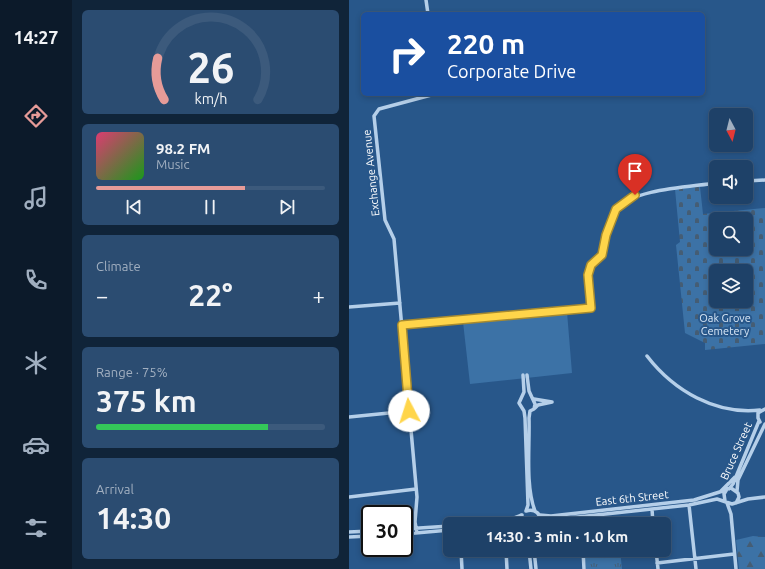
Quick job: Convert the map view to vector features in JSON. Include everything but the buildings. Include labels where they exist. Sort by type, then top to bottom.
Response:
[{"type":"street","points":[[426,0],[427,12]]},
{"type":"street","name":"Exchange Avenue","points":[[417,533],[416,489],[394,239],[385,220],[374,116],[379,109],[428,96]]},
{"type":"street","points":[[753,181],[765,180]]},
{"type":"street","points":[[402,325],[591,308],[588,275],[591,265],[602,255],[606,235],[616,209],[635,195],[709,184]]},
{"type":"street","points":[[349,307],[400,303]]},
{"type":"street","points":[[647,356],[668,379],[694,396],[721,408],[748,412],[765,408]]},
{"type":"street","points":[[517,517],[526,511],[528,505],[524,411],[519,403],[523,397],[525,375],[530,396],[534,400],[552,402],[537,405],[530,411],[524,411]]},
{"type":"street","points":[[523,397],[530,396]]},
{"type":"street","points":[[534,400],[534,409]]},
{"type":"street","name":"Bruce Street","points":[[728,490],[733,484],[758,419],[760,410]]},
{"type":"street","points":[[349,417],[409,411]]},
{"type":"street","points":[[530,411],[530,476],[533,505],[535,511],[540,515]]},
{"type":"street","points":[[748,412],[765,424]]},
{"type":"street","name":"Bruce Street","points":[[738,493],[738,480],[765,424]]},
{"type":"street","points":[[712,495],[727,486],[735,476]]},
{"type":"street","points":[[349,497],[416,489]]},
{"type":"street","points":[[736,569],[731,514],[723,496],[728,490],[738,493],[748,499]]},
{"type":"street","name":"East 6th Street","points":[[540,515],[551,516],[688,500],[728,490]]},
{"type":"street","points":[[731,514],[735,504],[739,500],[738,493]]},
{"type":"street","points":[[726,502],[735,504],[748,499],[765,497]]},
{"type":"street","name":"East 6th Street","points":[[579,517],[689,505],[717,499],[726,502]]},
{"type":"street","points":[[689,505],[696,569]]},
{"type":"street","points":[[652,509],[653,517]]},
{"type":"street","points":[[526,511],[535,511]]},
{"type":"street","points":[[413,528],[443,526]]},
{"type":"street","points":[[413,533],[443,531]]},
{"type":"street","points":[[349,532],[361,532]]},
{"type":"street","points":[[349,536],[361,536]]},
{"type":"street","points":[[657,563],[734,554]]},
{"type":"street","points":[[461,557],[462,569]]},
{"type":"street","points":[[506,557],[507,569]]},
{"type":"street","points":[[530,557],[531,569]]},
{"type":"street","points":[[535,557],[536,569]]},
{"type":"street","points":[[584,557],[585,569]]},
{"type":"street","points":[[657,557],[657,569]]},
{"type":"green space","name":"Oak Grove Cemetery","points":[[700,187],[703,214],[709,213],[709,256],[753,256],[753,212],[724,212],[765,208],[765,344],[705,350],[705,343],[685,333],[676,245],[680,242],[675,189]]},
{"type":"green space","points":[[567,312],[572,373],[470,384],[463,322]]},
{"type":"green space","points":[[753,536],[765,537],[765,569],[739,569],[736,540]]},
{"type":"green space","points":[[585,557],[621,557],[622,569],[586,569]]},
{"type":"green space","points":[[595,557],[616,557],[616,559],[603,559]]},
{"type":"route","points":[[409,411],[402,325],[591,308],[588,275],[591,265],[602,255],[605,248],[606,235],[616,209],[635,195]]}]
